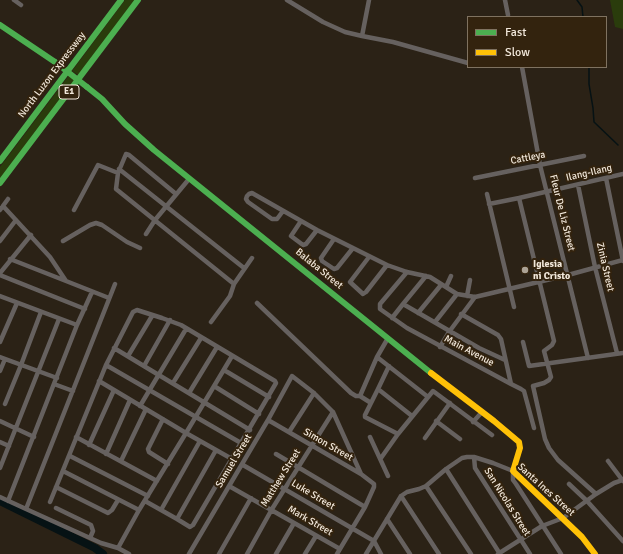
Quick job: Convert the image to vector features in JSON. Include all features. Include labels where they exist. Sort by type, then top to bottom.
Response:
[{"type":"main road","name":"North Luzon Expressway","points":[[0,161],[121,0]]},
{"type":"main road","name":"E1","points":[[0,183],[138,0]]},
{"type":"main road","name":"Balaba Street","points":[[0,26],[54,62],[87,87],[125,124],[189,179],[449,388],[519,442],[520,448],[513,471]]},
{"type":"main road","name":"Santa Ines Street","points":[[513,471],[582,537],[594,554]]},
{"type":"street","points":[[14,0],[21,5]]},
{"type":"street","points":[[287,0],[323,22],[344,32],[393,42],[467,63]]},
{"type":"street","points":[[362,36],[369,0]]},
{"type":"street","points":[[505,0],[510,16]]},
{"type":"street","name":"Fleur De Liz Street","points":[[522,68],[540,165],[588,358]]},
{"type":"street","points":[[176,194],[127,154],[118,171],[116,189],[234,284]]},
{"type":"street","name":"Cattleya","points":[[475,178],[584,156]]},
{"type":"street","points":[[74,210],[98,165],[118,171],[167,206],[244,268]]},
{"type":"street","name":"Ilang-Ilang","points":[[489,204],[623,174]]},
{"type":"street","points":[[283,211],[277,219],[272,219],[248,202],[246,198],[248,194],[252,193],[317,230],[369,257],[407,272],[426,276],[457,294],[475,297],[568,276],[623,260],[606,178]]},
{"type":"street","points":[[146,234],[155,220],[189,179]]},
{"type":"street","name":"Zinia Street","points":[[578,185],[595,267],[617,354]]},
{"type":"street","points":[[488,194],[489,204],[514,307]]},
{"type":"street","points":[[519,198],[554,341],[552,345],[544,351],[547,364],[551,372],[551,377],[549,380],[533,386],[547,444],[558,460],[596,494]]},
{"type":"street","points":[[8,199],[1,208],[31,235],[56,264],[66,281]]},
{"type":"street","points":[[0,241],[16,220]]},
{"type":"street","points":[[301,221],[291,235],[303,245],[306,244],[317,230]]},
{"type":"street","points":[[64,241],[90,225],[99,224],[127,242],[140,248]]},
{"type":"street","points":[[31,235],[10,259],[0,274],[85,309]]},
{"type":"street","points":[[334,239],[321,258],[322,261],[334,269],[337,268],[353,248]]},
{"type":"street","points":[[369,257],[351,280],[350,284],[360,292],[364,293],[388,265]]},
{"type":"street","points":[[211,322],[230,296],[234,284],[252,258]]},
{"type":"street","points":[[10,259],[109,298]]},
{"type":"street","name":"Main Avenue","points":[[407,272],[379,306],[380,309],[392,318],[440,346],[511,384]]},
{"type":"street","points":[[392,318],[426,276]]},
{"type":"street","points":[[446,287],[451,276]]},
{"type":"street","points":[[467,296],[470,280]]},
{"type":"street","points":[[26,509],[115,284]]},
{"type":"street","points":[[418,313],[441,285]]},
{"type":"street","points":[[8,501],[77,325],[92,292]]},
{"type":"street","points":[[435,322],[457,294]]},
{"type":"street","points":[[0,296],[77,325]]},
{"type":"street","points":[[440,346],[461,314],[475,297]]},
{"type":"street","points":[[0,342],[2,329],[17,303]]},
{"type":"street","points":[[257,303],[351,393],[356,396],[360,396],[371,403]]},
{"type":"street","points":[[403,304],[435,322],[449,332],[505,360]]},
{"type":"street","points":[[50,502],[106,365],[135,310],[170,320],[276,381],[276,385],[250,430],[190,527],[161,510],[147,498],[70,456]]},
{"type":"street","points":[[5,404],[41,312]]},
{"type":"street","name":"Main Avenue","points":[[461,314],[498,335],[501,339],[511,384]]},
{"type":"street","points":[[128,356],[152,316]]},
{"type":"street","points":[[0,468],[1,459],[16,429],[59,319]]},
{"type":"street","points":[[144,366],[170,320]]},
{"type":"street","points":[[140,406],[186,329]]},
{"type":"street","points":[[173,383],[201,338]]},
{"type":"street","points":[[360,396],[377,357],[388,338]]},
{"type":"street","points":[[523,342],[529,366],[623,352]]},
{"type":"street","points":[[189,393],[216,347]]},
{"type":"street","points":[[114,348],[250,430]]},
{"type":"street","points":[[118,548],[139,510],[232,356]]},
{"type":"street","points":[[377,357],[428,397]]},
{"type":"street","points":[[0,371],[2,358],[57,378]]},
{"type":"street","points":[[106,365],[241,443]]},
{"type":"street","points":[[389,366],[365,417],[398,434]]},
{"type":"street","points":[[224,370],[269,397]]},
{"type":"street","name":"Samuel Street","points":[[189,554],[242,465],[292,376],[314,393]]},
{"type":"street","points":[[99,381],[232,459]]},
{"type":"street","points":[[54,384],[73,391]]},
{"type":"street","points":[[511,384],[524,391],[534,428]]},
{"type":"street","points":[[214,386],[259,414]]},
{"type":"street","points":[[378,389],[412,416]]},
{"type":"street","points":[[89,445],[114,390]]},
{"type":"street","points":[[381,458],[412,416],[435,391],[473,422],[492,435]]},
{"type":"street","points":[[289,432],[314,393],[333,412],[361,474]]},
{"type":"street","points":[[106,454],[130,400]]},
{"type":"street","points":[[425,438],[450,403]]},
{"type":"street","points":[[121,461],[146,409]]},
{"type":"street","name":"Matthew Street","points":[[248,554],[272,509],[333,412]]},
{"type":"street","points":[[473,422],[482,412]]},
{"type":"street","points":[[163,419],[148,449],[149,452],[168,464]]},
{"type":"street","name":"Simon Street","points":[[268,420],[373,482],[374,487],[365,507]]},
{"type":"street","points":[[0,421],[34,437]]},
{"type":"street","points":[[436,421],[460,439]]},
{"type":"street","points":[[76,437],[157,481]]},
{"type":"street","points":[[370,437],[388,476]]},
{"type":"street","points":[[161,510],[200,441]]},
{"type":"street","points":[[0,442],[8,446]]},
{"type":"street","points":[[177,519],[216,450]]},
{"type":"street","points":[[276,454],[365,507],[351,528],[337,554]]},
{"type":"street","points":[[366,554],[401,496],[407,492],[426,486],[462,458],[474,457]]},
{"type":"street","name":"Santa Ines Street","points":[[474,457],[513,471]]},
{"type":"street","name":"San Nicolas Street","points":[[474,457],[475,468],[530,554]]},
{"type":"street","points":[[446,469],[499,554],[520,539],[542,526],[563,518],[596,494],[614,483],[623,480],[608,461]]},
{"type":"street","name":"Luke Street","points":[[242,465],[374,541]]},
{"type":"street","points":[[63,471],[139,510]]},
{"type":"street","points":[[513,471],[513,480],[561,554]]},
{"type":"street","points":[[569,484],[587,500],[623,541]]},
{"type":"street","points":[[56,486],[108,513],[112,510],[118,500]]},
{"type":"street","name":"Mark Street","points":[[229,486],[272,509],[340,549]]},
{"type":"street","points":[[426,486],[471,554]]},
{"type":"street","points":[[401,496],[439,554]]},
{"type":"street","points":[[0,497],[129,554]]},
{"type":"street","points":[[219,554],[251,498]]},
{"type":"street","points":[[56,508],[91,525],[93,529],[90,538]]},
{"type":"street","points":[[387,519],[410,554]]},
{"type":"street","points":[[276,554],[294,523]]},
{"type":"street","points":[[305,554],[316,536]]},
{"type":"street","points":[[374,541],[381,554]]},
{"type":"green space","points":[[125,0],[136,0],[80,76],[72,71]]},
{"type":"green space","points":[[610,0],[623,0],[623,29],[615,27]]},
{"type":"green space","points":[[70,74],[77,79],[0,181],[0,167]]},
{"type":"waterway","points":[[577,0],[582,7],[583,16]]},
{"type":"waterway","points":[[589,68],[589,84],[594,122],[618,145]]},
{"type":"waterway","points":[[0,501],[95,548],[103,554]]},
{"type":"traffic: fast","points":[[0,161],[121,0]]},
{"type":"traffic: fast","points":[[0,183],[138,0]]},
{"type":"traffic: fast","points":[[0,25],[55,62]]},
{"type":"traffic: fast","points":[[55,62],[87,87]]},
{"type":"traffic: fast","points":[[87,87],[102,99],[125,124],[154,150],[431,373]]},
{"type":"traffic: slow","points":[[431,373],[519,442],[520,448],[513,471],[582,537],[595,554]]},
{"type":"place","name":"Iglesia ni Cristo","points":[[525,270]]}]
